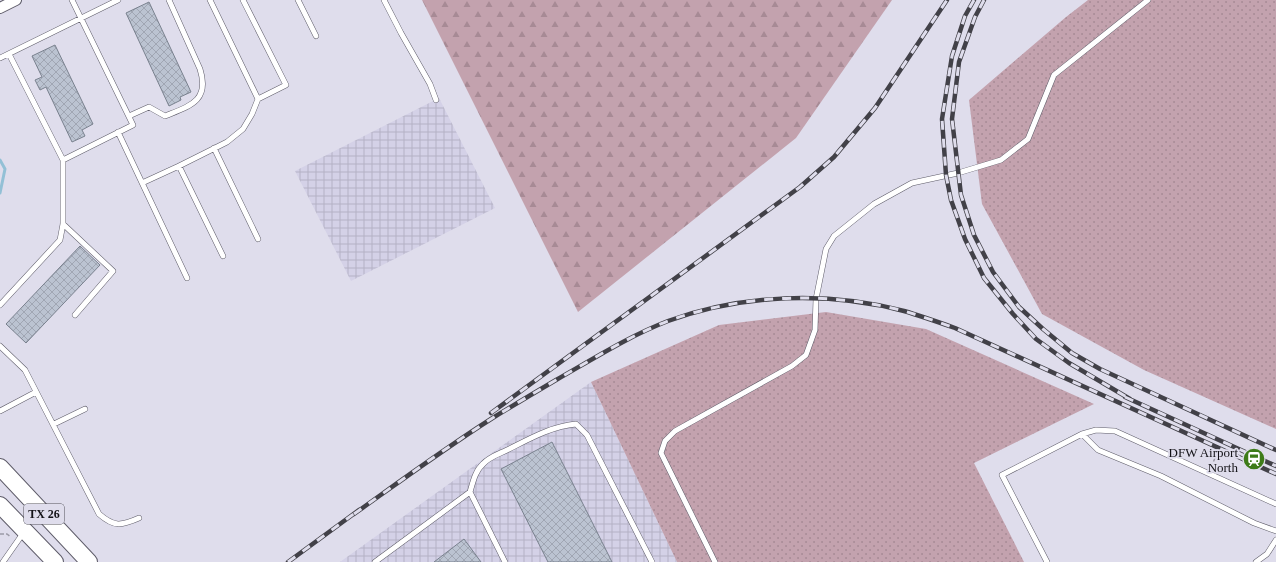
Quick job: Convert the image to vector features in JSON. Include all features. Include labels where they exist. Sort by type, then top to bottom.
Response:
[{"type":"main road","name":"TX 26","points":[[0,467],[89,562]]},
{"type":"main road","name":"TX 26","points":[[0,505],[55,562]]},
{"type":"street","points":[[0,8],[16,0]]},
{"type":"lane","points":[[63,160],[133,125],[72,0]]},
{"type":"lane","points":[[0,58],[118,0]]},
{"type":"lane","points":[[129,116],[149,107],[165,116],[191,105],[203,90],[204,80],[200,69],[168,0]]},
{"type":"lane","points":[[210,0],[258,99]]},
{"type":"lane","points":[[142,183],[227,142],[243,129],[252,114],[258,99],[286,85],[243,0]]},
{"type":"lane","points":[[298,0],[316,36]]},
{"type":"lane","points":[[384,0],[401,34],[430,84],[436,100]]},
{"type":"lane","points":[[715,562],[661,453],[665,441],[675,431],[792,366],[806,355],[814,330],[816,299],[826,249],[834,236],[874,204],[912,183],[958,173],[1001,160],[1028,139],[1054,75],[1148,0]]},
{"type":"lane","points":[[0,305],[60,240],[63,224],[63,160],[9,54]]},
{"type":"lane","points":[[118,132],[187,278]]},
{"type":"lane","points":[[214,148],[258,239]]},
{"type":"lane","points":[[179,166],[223,256]]},
{"type":"lane","points":[[63,224],[112,271],[75,315]]},
{"type":"lane","points":[[0,346],[26,370],[99,514],[105,519],[120,524],[126,524],[139,518]]},
{"type":"lane","points":[[0,411],[36,392]]},
{"type":"lane","points":[[54,424],[85,409]]},
{"type":"lane","points":[[375,562],[470,492],[474,476],[482,464],[537,435],[565,425],[576,424],[587,435],[652,562]]},
{"type":"lane","points":[[1047,562],[1002,475],[1082,434],[1096,430],[1114,431],[1276,504]]},
{"type":"lane","points":[[1082,434],[1098,450],[1161,476],[1254,522],[1276,531]]},
{"type":"lane","points":[[470,492],[505,562]]},
{"type":"lane","points":[[3,562],[25,530]]},
{"type":"lane","points":[[1256,562],[1267,554],[1276,540]]},
{"type":"path","points":[[1210,468],[1216,456]]},
{"type":"shaded area","points":[[439,98],[495,208],[351,281],[295,171]]},
{"type":"shaded area","points":[[591,382],[677,562],[340,562]]},
{"type":"green space","points":[[422,0],[892,0],[796,138],[578,312]]},
{"type":"green space","points":[[1088,0],[1276,0],[1276,429],[1144,370],[1042,314],[982,204],[969,100]]},
{"type":"green space","points":[[826,312],[926,329],[1094,404],[974,463],[1024,562],[677,562],[591,382],[719,325]]},
{"type":"building","points":[[149,2],[191,92],[180,97],[181,100],[169,106],[126,13]]},
{"type":"building","points":[[55,45],[93,124],[82,130],[85,136],[72,142],[46,87],[40,90],[35,80],[42,77],[32,56]]},
{"type":"building","points":[[80,246],[100,265],[26,343],[6,324]]},
{"type":"building","points":[[552,442],[612,562],[548,562],[501,469]]},
{"type":"building","points":[[464,539],[481,562],[434,562]]},
{"type":"waterway","points":[[0,160],[5,169],[0,193]]},
{"type":"railway","points":[[491,413],[800,187],[834,157],[875,108],[947,0]]},
{"type":"railway","points":[[974,0],[965,16],[952,56],[942,119],[946,175],[951,200],[965,239],[984,278],[1013,314],[1036,339],[1069,363],[1130,399]]},
{"type":"railway","points":[[984,0],[975,17],[959,62],[952,119],[961,195],[974,235],[993,272],[1019,307],[1072,353],[1100,369],[1276,450]]},
{"type":"railway","points":[[354,514],[491,419],[625,341],[668,321],[696,312],[725,305],[785,298],[845,300],[875,305],[904,311],[955,328],[1276,474]]},
{"type":"railway","points":[[1125,397],[1276,466]]},
{"type":"railway","points":[[288,562],[359,510]]},
{"type":"place","name":"DFW Airport North","points":[[1254,459]]}]
